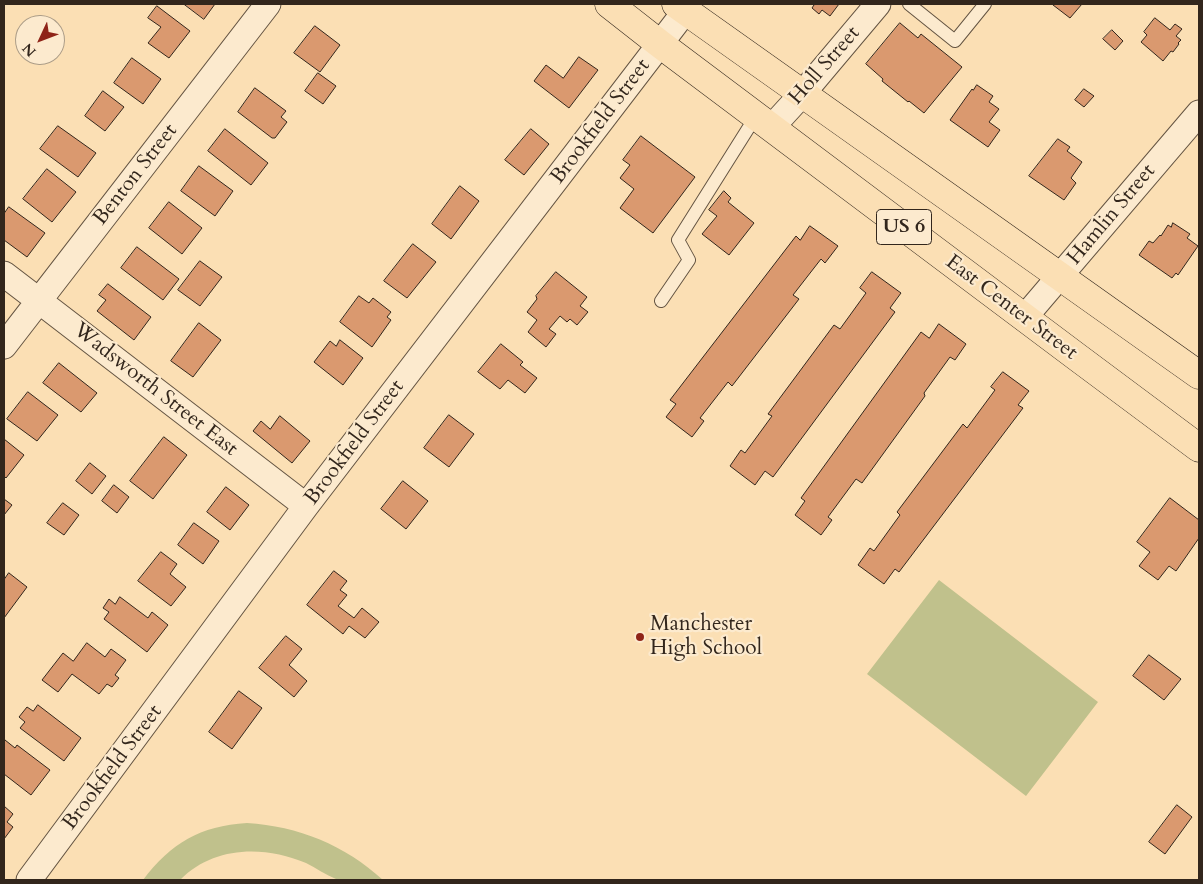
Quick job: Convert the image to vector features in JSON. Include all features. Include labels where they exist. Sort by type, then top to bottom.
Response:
[{"type":"main road","name":"East Center Street","points":[[609,4],[1199,448]]},
{"type":"main road","name":"US 6","points":[[681,7],[1199,375]]},
{"type":"street","name":"Benton Street","points":[[4,346],[268,4]]},
{"type":"street","name":"Holl Street","points":[[764,122],[803,93],[878,4]]},
{"type":"street","name":"Brookfield Street","points":[[29,880],[306,506],[660,44],[681,7]]},
{"type":"street","name":"Hamlin Street","points":[[1024,318],[1199,113]]},
{"type":"street","name":"Wadsworth Street East","points":[[4,274],[306,506]]},
{"type":"lane","points":[[908,4],[955,41],[984,4]]},
{"type":"lane","points":[[661,300],[689,260],[678,240],[764,122]]},
{"type":"green space","points":[[939,580],[1098,702],[1026,796],[867,674]]},
{"type":"green space","points":[[247,823],[284,828],[320,839],[353,857],[383,880],[340,880],[290,857],[273,853],[240,852],[208,860],[180,880],[143,880],[164,856],[188,839],[215,828]]},
{"type":"building","points":[[184,4],[215,4],[204,19]]},
{"type":"building","points":[[812,4],[839,4],[830,16],[822,10],[819,14],[812,8],[814,5]]},
{"type":"building","points":[[1053,4],[1082,4],[1070,18]]},
{"type":"building","points":[[157,6],[190,31],[169,58],[148,43],[161,27],[148,18]]},
{"type":"building","points":[[1155,18],[1170,30],[1175,24],[1182,29],[1176,36],[1181,40],[1179,44],[1163,61],[1141,42],[1147,35],[1144,32]]},
{"type":"building","points":[[900,23],[918,38],[921,34],[962,67],[924,113],[882,81],[883,79],[866,64]]},
{"type":"building","points":[[315,26],[340,45],[320,72],[294,53]]},
{"type":"building","points":[[1112,30],[1123,41],[1115,50],[1103,39]]},
{"type":"building","points":[[579,57],[598,70],[569,108],[534,81],[546,65],[563,78]]},
{"type":"building","points":[[132,58],[161,79],[143,104],[114,83]]},
{"type":"building","points":[[318,73],[336,86],[323,104],[305,91]]},
{"type":"building","points":[[977,85],[993,96],[989,102],[999,109],[989,122],[1000,130],[988,147],[950,120],[972,89]]},
{"type":"building","points":[[255,88],[286,111],[281,117],[287,122],[275,138],[272,138],[238,112]]},
{"type":"building","points":[[1084,89],[1094,96],[1084,107],[1075,100]]},
{"type":"building","points":[[103,91],[124,107],[105,131],[85,116]]},
{"type":"building","points":[[58,126],[96,153],[78,177],[40,149]]},
{"type":"building","points":[[225,129],[268,163],[251,185],[208,151]]},
{"type":"building","points":[[531,129],[549,144],[524,175],[505,160]]},
{"type":"building","points":[[641,136],[695,177],[653,233],[620,208],[634,189],[620,178],[630,165],[623,160]]},
{"type":"building","points":[[1058,139],[1070,147],[1067,151],[1082,162],[1071,178],[1076,183],[1064,200],[1029,176]]},
{"type":"building","points":[[199,166],[233,191],[215,216],[181,191]]},
{"type":"building","points":[[47,169],[76,192],[52,222],[23,199]]},
{"type":"building","points":[[460,186],[479,201],[451,239],[432,224]]},
{"type":"building","points":[[724,191],[731,198],[728,202],[754,223],[729,255],[702,234],[717,216],[709,210]]},
{"type":"building","points":[[169,202],[202,228],[182,254],[149,228]]},
{"type":"building","points":[[9,207],[45,233],[27,257],[4,240],[4,214]]},
{"type":"building","points":[[1173,223],[1190,234],[1187,238],[1198,246],[1178,275],[1176,273],[1172,278],[1139,255],[1149,241],[1153,243],[1161,236],[1168,225],[1171,227]]},
{"type":"building","points":[[810,226],[838,246],[825,263],[821,259],[793,295],[799,299],[732,386],[728,382],[700,418],[704,421],[692,437],[666,417],[676,404],[670,400],[796,236],[800,240]]},
{"type":"building","points":[[413,244],[436,262],[407,298],[384,281]]},
{"type":"building","points":[[137,247],[179,279],[163,300],[121,268]]},
{"type":"building","points":[[200,261],[222,277],[200,306],[178,290]]},
{"type":"building","points":[[556,272],[587,297],[580,306],[588,312],[577,325],[570,319],[567,322],[560,316],[549,329],[556,334],[546,347],[528,332],[537,320],[527,312],[537,299],[536,296]]},
{"type":"building","points":[[872,272],[901,293],[890,308],[895,312],[773,477],[765,471],[755,485],[730,466],[741,450],[745,453],[772,416],[768,414],[834,325],[840,329],[866,293],[860,288]]},
{"type":"building","points":[[108,284],[151,317],[134,340],[97,311],[106,300],[99,295]]},
{"type":"building","points":[[359,296],[369,303],[373,298],[391,312],[387,317],[391,320],[372,347],[340,322]]},
{"type":"building","points":[[199,323],[221,340],[193,377],[171,361]]},
{"type":"building","points":[[939,324],[966,344],[955,360],[950,357],[924,393],[925,396],[862,483],[856,479],[828,517],[832,520],[821,535],[795,515],[805,501],[801,498],[921,332],[929,338]]},
{"type":"building","points":[[340,340],[363,358],[343,385],[314,362],[330,341],[336,346]]},
{"type":"building","points":[[501,344],[523,362],[520,365],[537,378],[525,393],[508,380],[500,389],[478,372]]},
{"type":"building","points":[[59,363],[97,393],[81,412],[43,383]]},
{"type":"building","points":[[1003,372],[1029,391],[1018,405],[1023,408],[899,572],[895,569],[884,584],[858,565],[870,548],[874,551],[900,515],[897,512],[963,424],[967,428],[995,390],[991,387]]},
{"type":"building","points":[[28,392],[58,415],[37,441],[7,419]]},
{"type":"building","points":[[449,415],[474,434],[449,467],[424,448]]},
{"type":"building","points":[[280,416],[310,441],[292,463],[253,431],[261,421],[270,429]]},
{"type":"building","points":[[164,437],[187,455],[153,499],[130,481]]},
{"type":"building","points":[[4,439],[24,455],[6,478],[4,476]]},
{"type":"building","points":[[90,463],[106,476],[92,494],[76,481]]},
{"type":"building","points":[[403,481],[428,501],[406,529],[381,509]]},
{"type":"building","points":[[114,485],[129,497],[117,513],[102,501]]},
{"type":"building","points":[[226,487],[249,505],[230,530],[207,512]]},
{"type":"building","points":[[1170,498],[1199,520],[1199,538],[1176,571],[1169,566],[1158,580],[1139,566],[1150,552],[1137,542]]},
{"type":"building","points":[[4,499],[12,505],[4,515]]},
{"type":"building","points":[[63,503],[79,515],[64,535],[47,523]]},
{"type":"building","points":[[194,523],[219,541],[203,564],[178,545]]},
{"type":"building","points":[[161,552],[177,564],[170,574],[186,587],[171,606],[138,581]]},
{"type":"building","points":[[334,571],[347,581],[340,590],[347,595],[338,606],[354,618],[362,608],[379,622],[365,638],[349,626],[343,634],[307,605]]},
{"type":"building","points":[[9,573],[27,587],[4,618],[4,580]]},
{"type":"building","points":[[120,597],[148,618],[152,612],[168,625],[147,652],[104,619],[109,612],[103,608],[109,599],[115,604]]},
{"type":"building","points":[[286,636],[302,649],[289,665],[307,681],[294,697],[259,668]]},
{"type":"building","points":[[87,643],[105,657],[111,649],[126,660],[115,675],[119,678],[112,687],[107,684],[99,694],[72,674],[58,692],[42,680],[63,653],[73,661]]},
{"type":"building","points":[[1149,655],[1181,679],[1164,700],[1133,676]]},
{"type":"building","points":[[239,691],[262,708],[232,749],[209,732]]},
{"type":"building","points":[[38,705],[81,738],[64,761],[20,728],[25,722],[19,717],[27,707],[33,711]]},
{"type":"building","points":[[5,740],[15,748],[17,745],[50,770],[31,795],[4,774]]},
{"type":"building","points":[[1177,805],[1192,817],[1165,854],[1149,842]]},
{"type":"building","points":[[4,806],[13,814],[7,822],[13,827],[4,839]]},
{"type":"place","name":"Manchester High School","points":[[640,637]]}]
